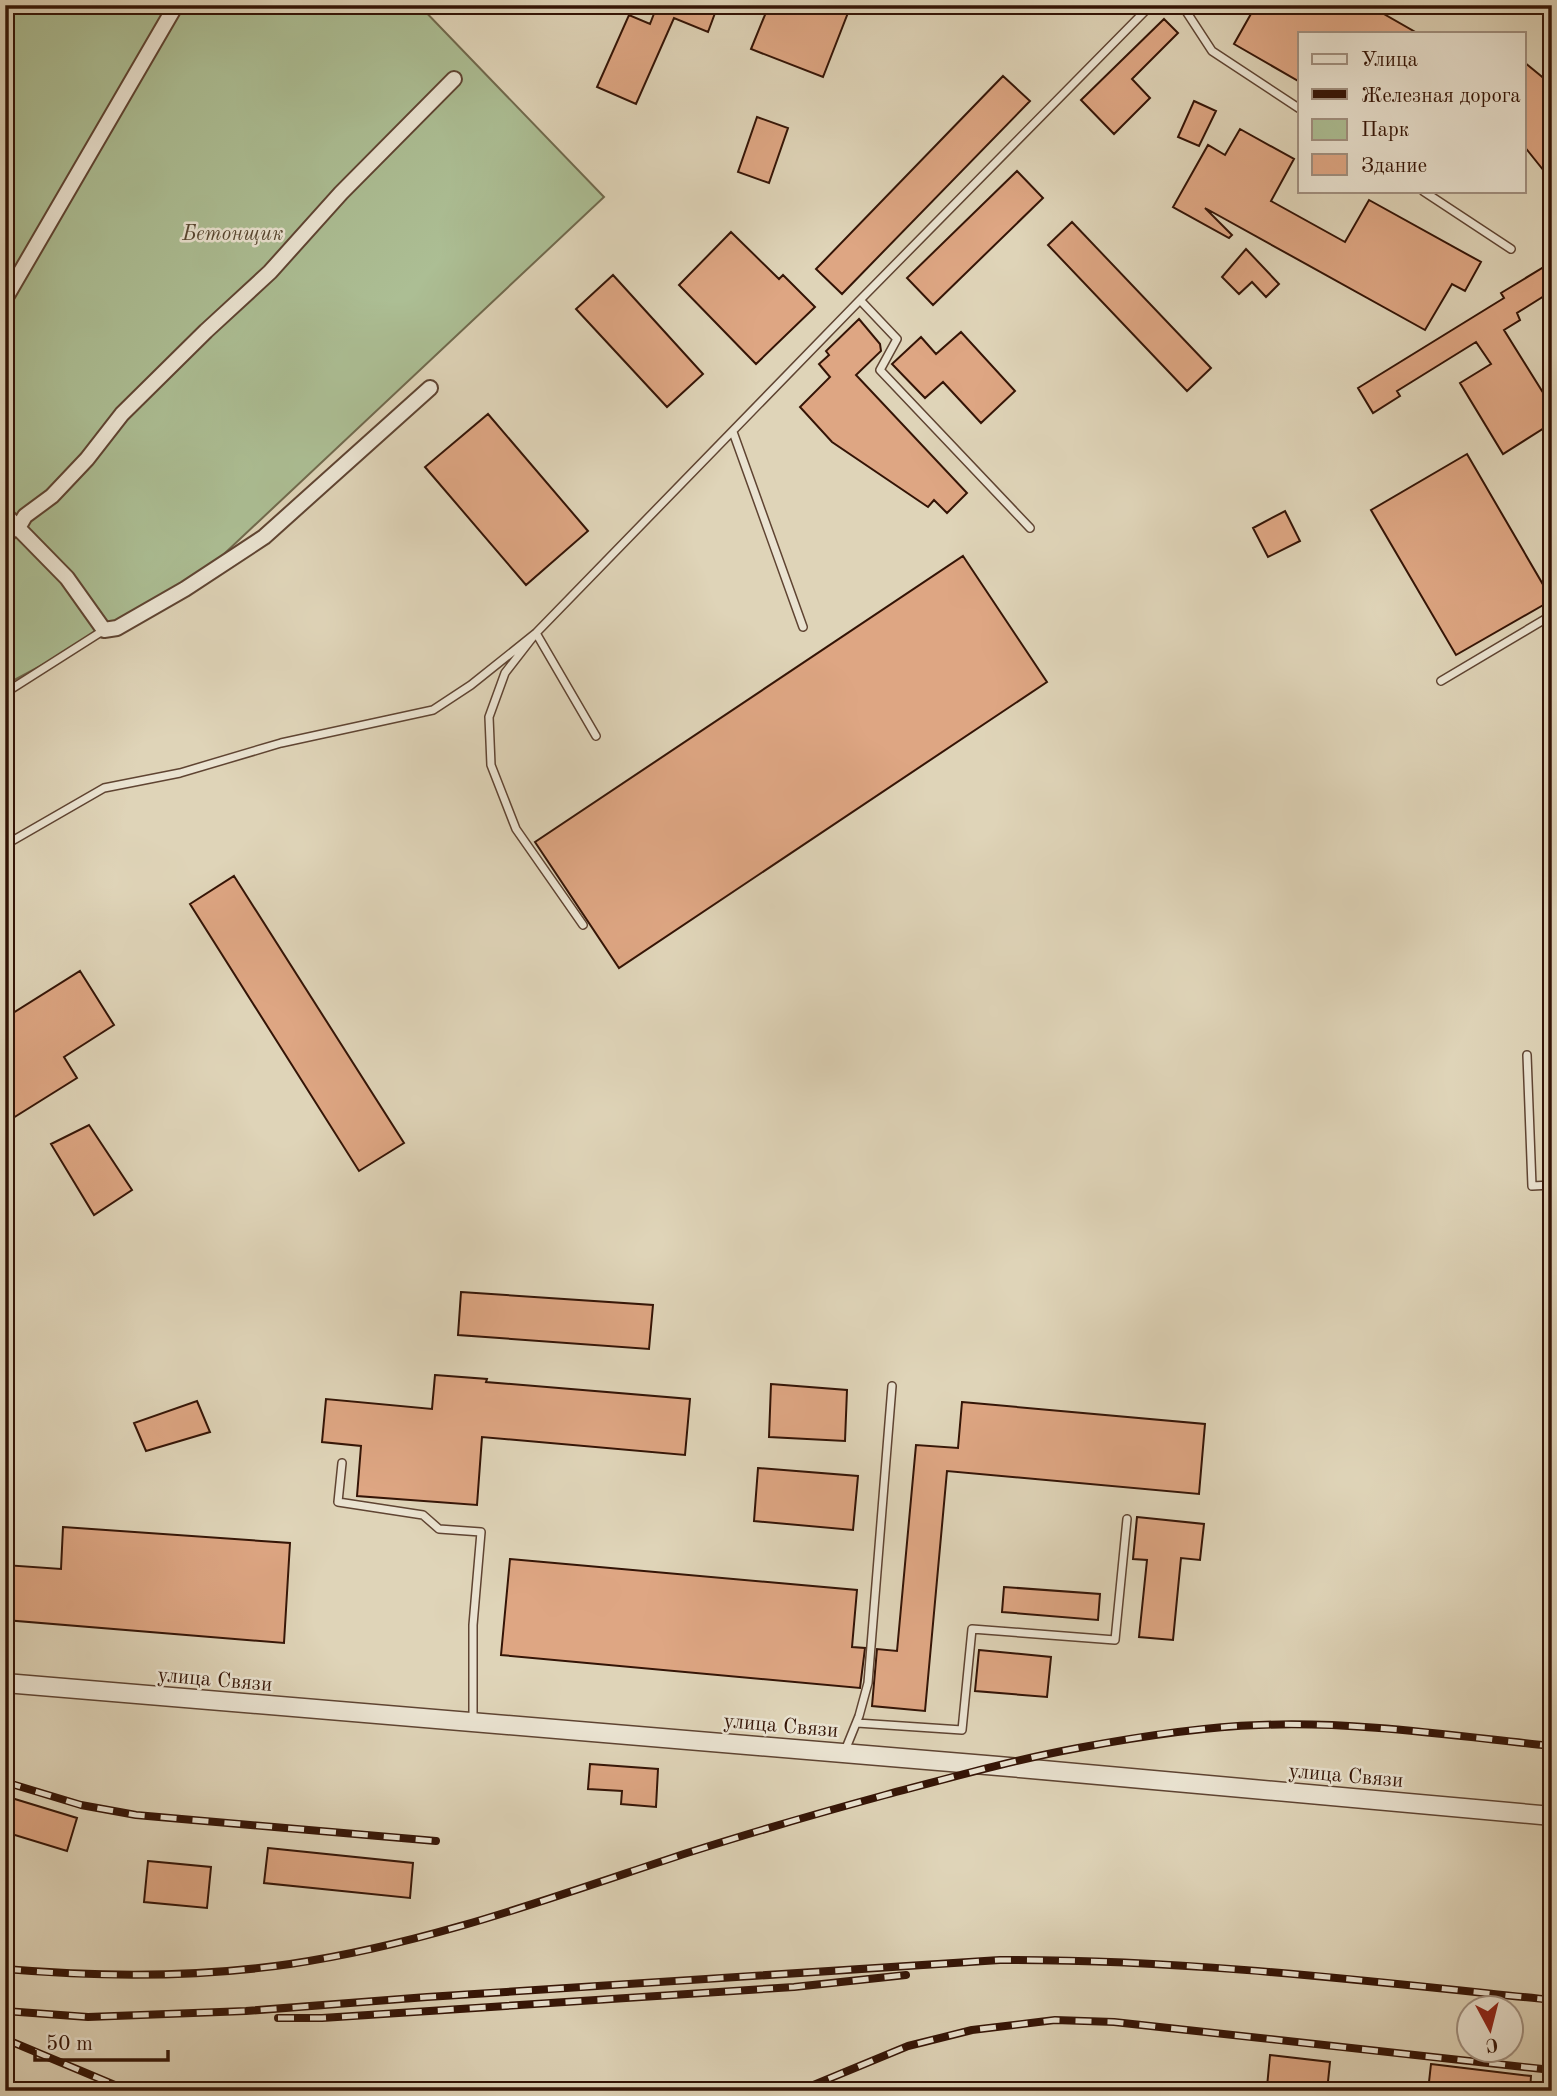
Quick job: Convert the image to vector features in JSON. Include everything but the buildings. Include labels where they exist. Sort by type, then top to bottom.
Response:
[{"type":"street","points":[[5,299],[176,5]]},
{"type":"street","points":[[18,527],[25,516],[52,496],[87,459],[121,414],[271,272],[341,193],[454,79]]},
{"type":"street","points":[[5,514],[67,578],[104,630],[117,628],[185,589],[264,537],[430,388]]},
{"type":"street","name":"улица Связи","points":[[5,1683],[844,1753],[1552,1816]]},
{"type":"lane","points":[[583,925],[516,829],[491,765],[489,717],[505,673],[536,633],[1151,5]]},
{"type":"lane","points":[[1182,5],[1212,51],[1298,108]]},
{"type":"lane","points":[[1425,192],[1511,248]]},
{"type":"lane","points":[[860,300],[897,339],[880,370],[1030,528]]},
{"type":"lane","points":[[733,432],[803,627]]},
{"type":"lane","points":[[5,545],[18,527]]},
{"type":"lane","points":[[1441,681],[1552,615]]},
{"type":"lane","points":[[5,693],[104,630]]},
{"type":"lane","points":[[536,633],[596,736]]},
{"type":"lane","points":[[5,845],[104,788],[180,773],[281,743],[433,710],[471,685],[536,633]]},
{"type":"lane","points":[[1527,1055],[1532,1186],[1552,1185]]},
{"type":"lane","points":[[844,1753],[857,1723],[868,1683],[892,1386]]},
{"type":"lane","points":[[342,1463],[338,1502],[423,1515],[439,1529],[481,1532],[472,1625],[473,1723]]},
{"type":"lane","points":[[857,1723],[962,1730],[972,1629],[1115,1640],[1127,1519]]},
{"type":"path","points":[[5,2086],[13,2091]]},
{"type":"green space","name":"Бетонщик","points":[[5,5],[419,5],[604,197],[190,586],[5,685]]},
{"type":"railway","points":[[5,1969],[76,1974],[183,1974],[254,1969],[341,1955],[491,1917],[712,1845],[885,1795],[1029,1758],[1168,1733],[1259,1725],[1332,1725],[1552,1746]]},
{"type":"railway","points":[[5,1782],[81,1805],[136,1815],[436,1841]]},
{"type":"railway","points":[[5,2011],[88,2017],[246,2011],[1000,1960],[1207,1967],[1552,2000]]},
{"type":"railway","points":[[278,2018],[322,2018],[794,1987],[906,1975]]},
{"type":"railway","points":[[799,2091],[908,2046],[972,2030],[1055,2020],[1114,2022],[1552,2070]]},
{"type":"railway","points":[[5,2039],[129,2091]]}]
